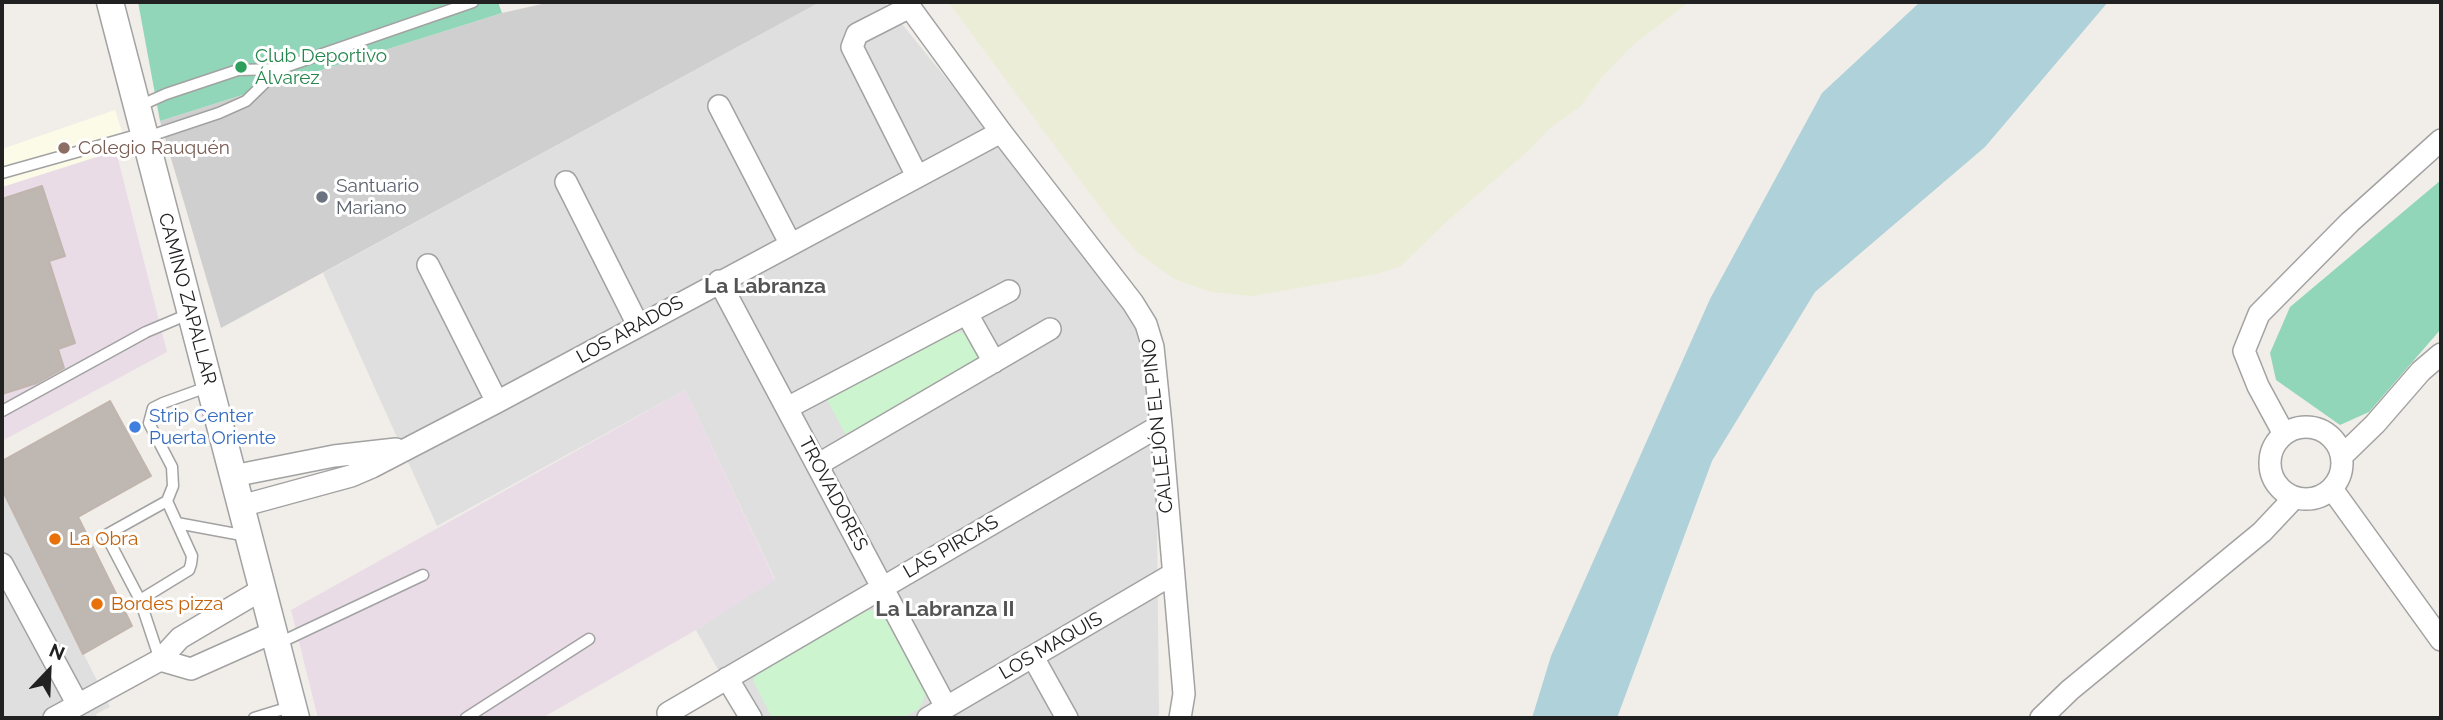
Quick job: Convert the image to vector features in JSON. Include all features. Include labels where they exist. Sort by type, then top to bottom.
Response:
[{"type":"street","name":"CAMINO ZAPALLAR","points":[[110,2],[295,712]]},
{"type":"street","name":"CALLEJÓN EL PINO","points":[[908,5],[1001,132],[1140,313],[1153,347],[1184,694],[1180,718]]},
{"type":"street","points":[[908,5],[857,34],[852,47],[917,176]]},
{"type":"street","points":[[719,106],[790,243]]},
{"type":"street","name":"LOS ARADOS","points":[[242,506],[372,467],[1001,132]]},
{"type":"street","points":[[2284,433],[2258,386],[2244,351],[2259,314],[2350,222],[2441,140]]},
{"type":"street","points":[[566,182],[638,325]]},
{"type":"street","points":[[428,265],[497,402]]},
{"type":"street","name":"TROVADORES","points":[[719,281],[882,587],[937,713]]},
{"type":"street","points":[[786,408],[1009,291]]},
{"type":"street","points":[[967,314],[994,362]]},
{"type":"street","points":[[817,466],[1050,329]]},
{"type":"street","points":[[2342,456],[2375,424],[2421,371],[2441,354]]},
{"type":"street","name":"LAS PIRCAS","points":[[668,713],[1161,425]]},
{"type":"street","points":[[2303,426],[2314,427],[2332,437],[2342,456],[2339,479],[2332,489],[2314,499],[2294,498],[2276,485],[2269,463],[2270,452],[2284,433],[2303,426]]},
{"type":"street","name":"LOS ARADOS","points":[[233,476],[334,456],[405,448]]},
{"type":"street","points":[[2332,489],[2441,640]]},
{"type":"street","points":[[2041,718],[2070,690],[2262,532],[2294,498]]},
{"type":"street","points":[[2,564],[78,705]]},
{"type":"street","name":"LOS MAQUIS","points":[[937,713],[1173,574]]},
{"type":"street","points":[[54,718],[160,660],[180,638],[263,589]]},
{"type":"street","points":[[160,660],[191,669],[276,638]]},
{"type":"street","points":[[1033,657],[1067,718]]},
{"type":"street","points":[[727,678],[751,718]]},
{"type":"lane","points":[[137,107],[166,94],[238,70],[279,69],[473,2]]},
{"type":"lane","points":[[2,173],[145,136],[219,113],[246,101],[279,69]]},
{"type":"lane","points":[[2,411],[146,332],[191,313]]},
{"type":"lane","points":[[160,660],[140,600],[106,535],[167,501],[173,486],[172,467],[149,423],[153,408],[210,386]]},
{"type":"lane","points":[[140,600],[189,570],[191,556],[167,501]]},
{"type":"lane","points":[[177,523],[249,536]]},
{"type":"lane","points":[[276,638],[423,575]]},
{"type":"lane","points":[[466,718],[589,639]]},
{"type":"lane","points":[[254,718],[295,712]]},
{"type":"shaded area","name":"Santuario Mariano","points":[[551,2],[820,2],[221,328],[160,121],[502,13]]},
{"type":"shaded area","points":[[820,2],[884,2],[1155,335],[1159,714],[1156,718],[745,718],[696,630],[775,579],[685,390],[437,526],[323,273]]},
{"type":"shaded area","points":[[948,2],[1689,2],[1633,45],[1602,77],[1580,107],[1551,127],[1401,266],[1377,274],[1253,296],[1210,292],[1174,279],[1138,253],[1112,223]]},
{"type":"shaded area","name":"Colegio Rauquén","points":[[115,110],[127,147],[2,187],[2,149]]},
{"type":"shaded area","points":[[116,151],[167,352],[2,441],[2,187]]},
{"type":"shaded area","points":[[685,390],[775,580],[696,630],[542,718],[318,718],[291,610]]},
{"type":"shaded area","points":[[2,489],[110,707],[96,714],[98,718],[2,718]]},
{"type":"green space","name":"Club Deportivo Álvarez","points":[[138,2],[498,2],[502,13],[160,121]]},
{"type":"green space","points":[[2441,180],[2441,329],[2369,412],[2340,425],[2276,380],[2270,353],[2290,307]]},
{"type":"green space","points":[[960,332],[967,334],[978,354],[977,360],[847,437],[826,398],[946,335]]},
{"type":"green space","points":[[873,610],[882,613],[926,694],[919,709],[902,718],[772,718],[753,680],[758,671],[861,612]]},
{"type":"water","points":[[1920,2],[2108,2],[1985,147],[1815,292],[1712,461],[1617,718],[1532,718],[1551,656],[1710,299],[1822,93]]},
{"type":"building","points":[[42,186],[65,256],[49,261],[75,343],[58,349],[64,368],[37,383],[2,394],[2,199]]},
{"type":"building","points":[[110,401],[151,476],[78,517],[132,626],[83,654],[2,489],[2,461]]},
{"type":"place","name":"Club Deportivo Álvarez","points":[[241,67]]},
{"type":"place","name":"Colegio Rauquén","points":[[64,148]]},
{"type":"place","name":"Santuario Mariano","points":[[322,197]]},
{"type":"place","name":"Strip Center Puerta Oriente","points":[[135,427]]},
{"type":"place","name":"La Obra","points":[[55,539]]},
{"type":"place","name":"Bordes pizza","points":[[97,604]]},
{"type":"district","name":"La Labranza","points":[[765,287]]},
{"type":"district","name":"La Labranza II","points":[[945,610]]}]
